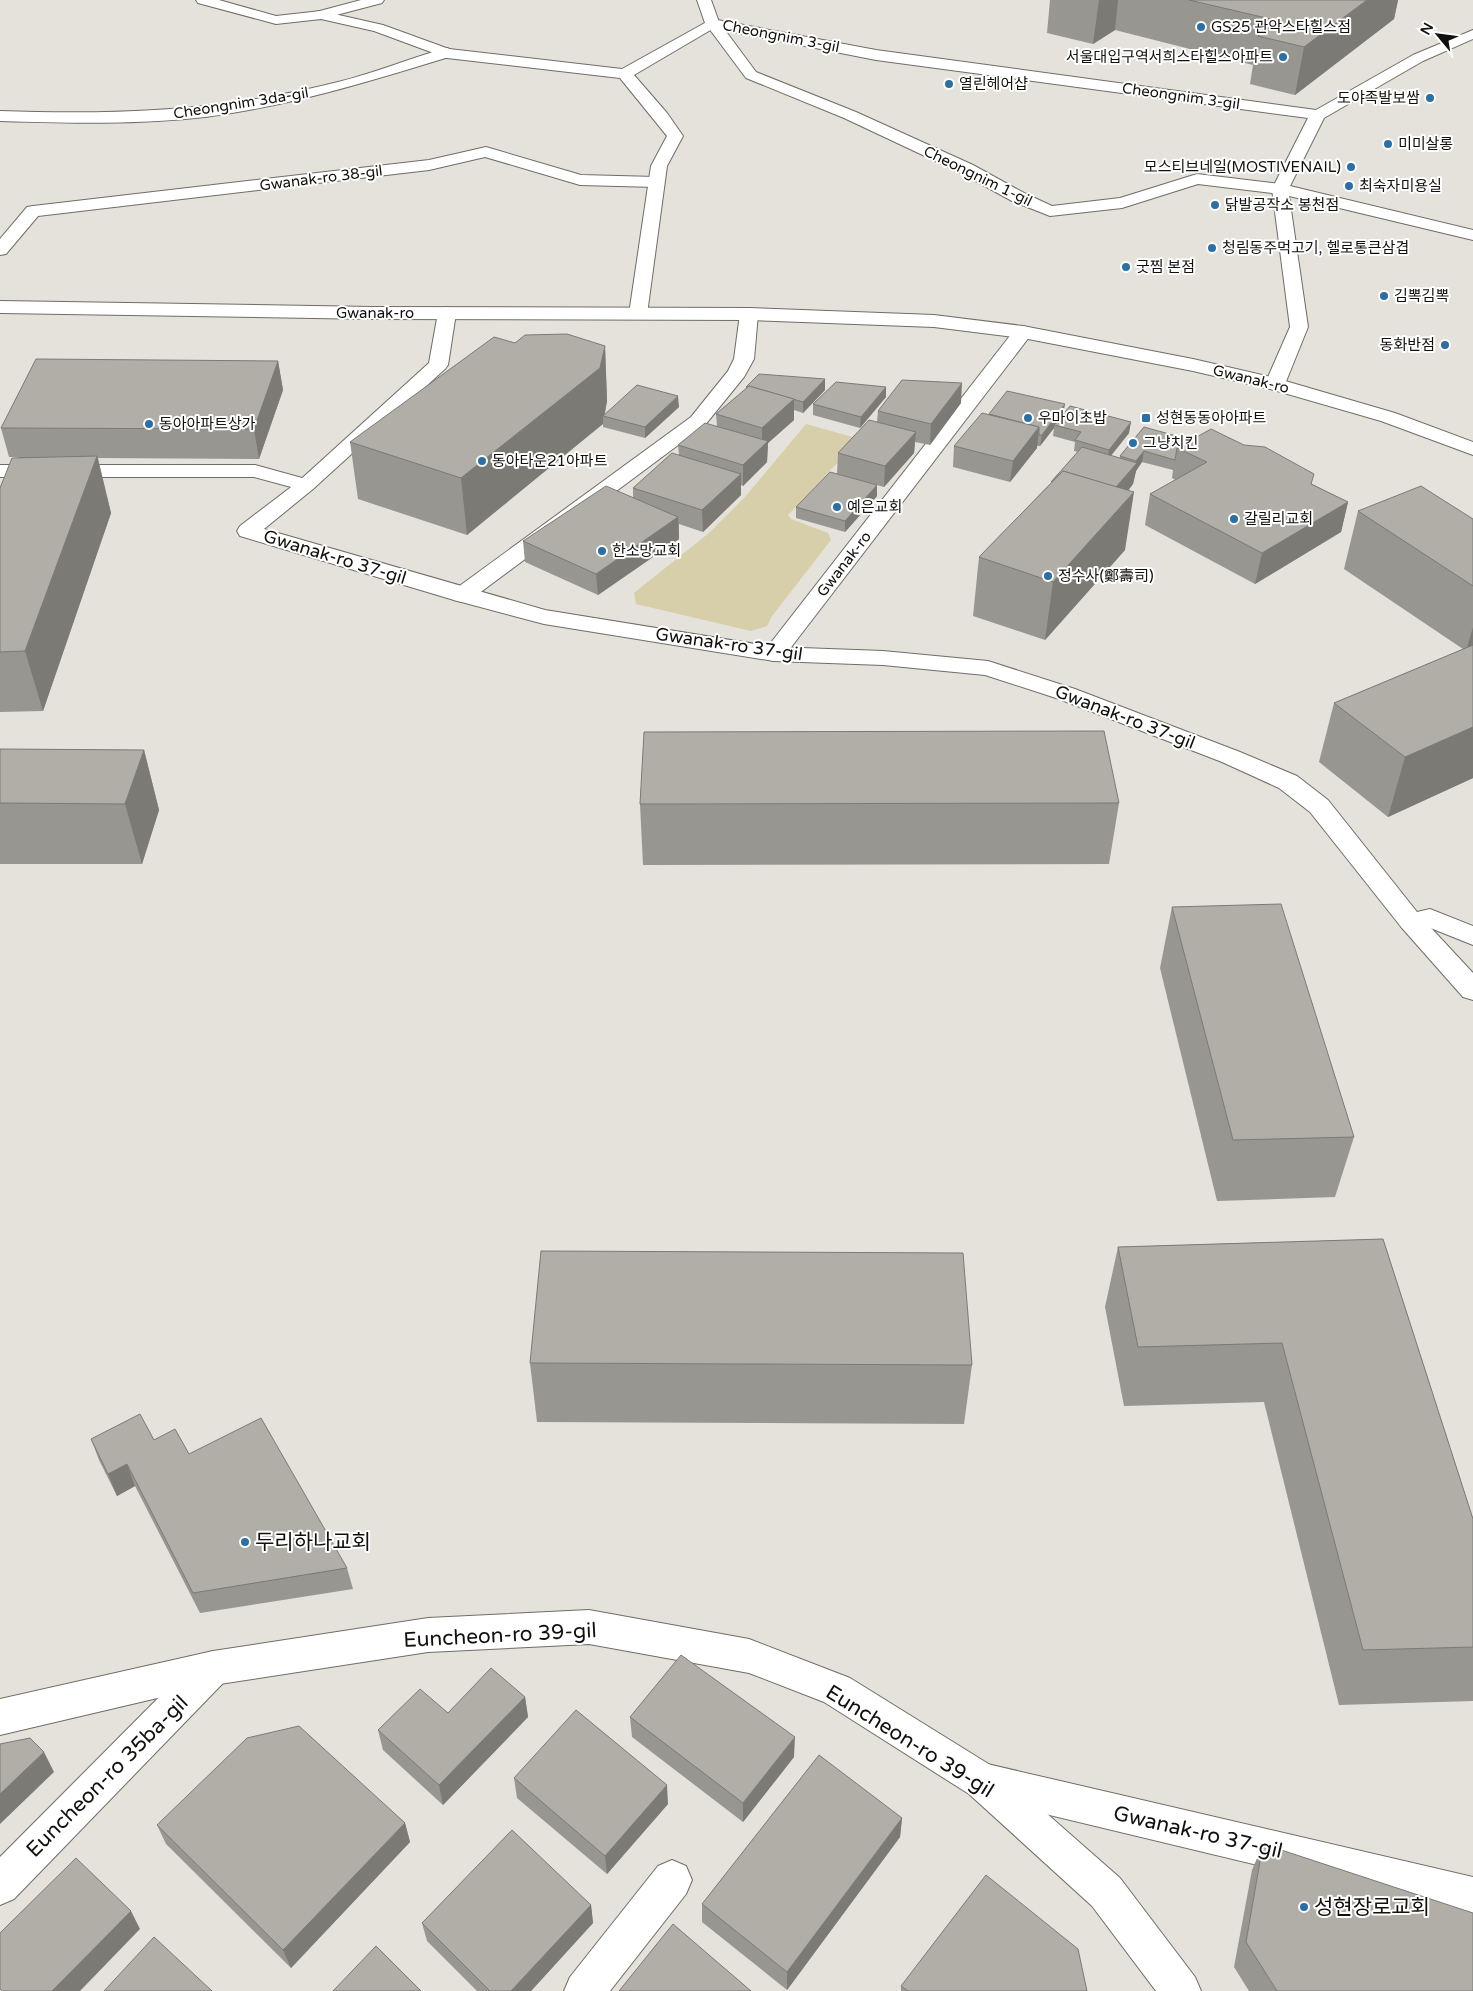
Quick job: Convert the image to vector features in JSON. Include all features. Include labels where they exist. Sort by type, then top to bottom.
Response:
[{"type":"street","points":[[203,0],[276,20],[321,15],[377,0]]},
{"type":"street","name":"Cheongnim 1-gil","points":[[704,0],[712,23],[751,75],[850,115],[967,169],[1018,197],[1050,210],[1122,203],[1197,179],[1280,189],[1473,235]]},
{"type":"street","points":[[321,15],[378,28],[447,53],[625,74],[661,116],[674,136],[658,166],[638,314]]},
{"type":"street","name":"Cheongnim 3-gil","points":[[625,74],[712,23],[876,55],[1318,115]]},
{"type":"street","points":[[1275,384],[1299,328],[1280,189],[1318,115],[1332,109],[1418,58],[1473,34]]},
{"type":"street","name":"Cheongnim 3da-gil","points":[[0,116],[147,117],[206,112],[341,86],[447,53]]},
{"type":"street","name":"Gwanak-ro 38-gil","points":[[0,250],[33,211],[429,165],[486,152],[580,180],[656,182]]},
{"type":"street","name":"Gwanak-ro","points":[[0,308],[749,314],[934,321],[1023,332],[1193,365],[1275,384],[1388,417],[1473,449]]},
{"type":"street","name":"Gwanak-ro 37-gil","points":[[447,313],[438,365],[306,485],[248,530],[462,595],[544,617],[774,654],[883,658],[988,668],[1067,694],[1231,757],[1288,782],[1319,806],[1411,922],[1473,990]]},
{"type":"street","points":[[462,595],[698,421],[737,373],[744,359],[749,314]]},
{"type":"street","name":"Gwanak-ro","points":[[774,654],[1023,332]]},
{"type":"street","points":[[0,471],[255,471],[306,485]]},
{"type":"street","points":[[1411,922],[1430,918],[1473,936]]},
{"type":"street","name":"Euncheon-ro 39-gil","points":[[0,1717],[213,1668],[428,1635],[589,1627],[749,1656],[837,1690],[982,1781],[1106,1892],[1181,1991]]},
{"type":"street","name":"Euncheon-ro 35ba-gil","points":[[0,1885],[213,1668]]},
{"type":"street","name":"Gwanak-ro 37-gil","points":[[982,1781],[1473,1897]]},
{"type":"street","points":[[584,1991],[672,1880]]},
{"type":"shaded area","points":[[806,424],[860,439],[788,515],[791,519],[828,533],[831,540],[772,616],[767,626],[751,631],[636,604],[634,593],[709,533],[745,497]]},
{"type":"building","points":[[1189,0],[1367,0],[1304,47],[1258,36],[1279,21]]},
{"type":"building","points":[[567,334],[605,346],[600,368],[461,478],[350,442],[494,337],[515,343],[525,335]]},
{"type":"building","points":[[36,359],[278,361],[254,429],[1,428]]},
{"type":"building","points":[[759,374],[825,379],[803,402],[749,386],[746,387]]},
{"type":"building","points":[[902,380],[962,383],[931,424],[878,411]]},
{"type":"building","points":[[836,382],[886,387],[861,417],[813,404]]},
{"type":"building","points":[[637,385],[678,396],[645,427],[603,416]]},
{"type":"building","points":[[749,386],[794,399],[762,428],[716,414]]},
{"type":"building","points":[[1007,391],[1065,404],[1042,435],[1039,435],[1039,427],[989,414]]},
{"type":"building","points":[[1070,406],[1131,422],[1109,450],[1075,440],[1081,432],[1054,425]]},
{"type":"building","points":[[982,413],[1039,427],[1013,461],[954,446]]},
{"type":"building","points":[[869,420],[916,432],[885,466],[838,453]]},
{"type":"building","points":[[705,423],[768,441],[743,465],[678,445]]},
{"type":"building","points":[[1144,427],[1191,440],[1177,448],[1175,460],[1144,451],[1136,461],[1120,456]]},
{"type":"building","points":[[1211,429],[1244,445],[1265,447],[1314,474],[1311,484],[1348,502],[1262,553],[1150,494],[1207,462],[1177,448]]},
{"type":"building","points":[[1082,447],[1137,463],[1116,487],[1063,471],[1051,482]]},
{"type":"building","points":[[672,453],[741,474],[702,510],[633,488]]},
{"type":"building","points":[[97,456],[25,651],[0,652],[0,488],[12,458]]},
{"type":"building","points":[[1063,471],[1134,492],[1053,582],[979,557]]},
{"type":"building","name":"예은교회","points":[[830,472],[877,485],[845,521],[796,507]]},
{"type":"building","points":[[606,486],[678,517],[596,574],[523,541]]},
{"type":"building","points":[[1421,486],[1473,519],[1473,586],[1358,511]]},
{"type":"building","points":[[1473,645],[1473,727],[1405,757],[1334,703]]},
{"type":"building","points":[[1104,731],[1119,803],[640,804],[644,732]]},
{"type":"building","points":[[0,749],[144,750],[125,804],[0,803]]},
{"type":"building","points":[[1281,904],[1354,1137],[1233,1140],[1172,907]]},
{"type":"building","points":[[1383,1239],[1473,1519],[1473,1647],[1363,1650],[1282,1343],[1138,1347],[1118,1247]]},
{"type":"building","points":[[541,1251],[963,1253],[972,1365],[530,1363]]},
{"type":"building","name":"두리하나교회","points":[[140,1414],[154,1440],[175,1429],[189,1454],[261,1418],[347,1568],[193,1593],[127,1464],[108,1474],[91,1439]]},
{"type":"building","points":[[681,1655],[795,1737],[743,1803],[630,1717]]},
{"type":"building","points":[[491,1668],[525,1697],[439,1785],[378,1730],[420,1689],[448,1713]]},
{"type":"building","points":[[576,1710],[667,1785],[605,1856],[514,1778]]},
{"type":"building","points":[[299,1726],[405,1823],[283,1950],[157,1825],[247,1738]]},
{"type":"building","points":[[30,1738],[44,1752],[0,1794],[0,1744]]},
{"type":"building","points":[[819,1755],[902,1818],[787,1972],[702,1904]]},
{"type":"building","points":[[512,1830],[591,1905],[511,1991],[490,1991],[422,1923]]},
{"type":"building","name":"성현장로교회","points":[[1263,1844],[1473,1913],[1473,1991],[1277,1991],[1246,1942]]},
{"type":"building","points":[[76,1858],[131,1911],[52,1991],[2,1991],[0,1989],[0,1933]]},
{"type":"building","points":[[986,1875],[1078,1949],[1087,1991],[908,1991],[901,1986]]},
{"type":"building","points":[[673,1924],[751,1991],[619,1991]]},
{"type":"building","points":[[154,1937],[212,1991],[104,1991]]},
{"type":"building","points":[[376,1946],[421,1991],[333,1991]]},
{"type":"place","name":"GS25 관악스타힐스점","points":[[1201,27]]},
{"type":"place","name":"서울대입구역서희스타힐스아파트","points":[[1283,57]]},
{"type":"place","name":"열린헤어샵","points":[[949,84]]},
{"type":"place","name":"도야족발보쌈","points":[[1430,98]]},
{"type":"place","name":"미미살롱","points":[[1388,144]]},
{"type":"place","name":"모스티브네일(MOSTIVENAIL)","points":[[1351,167]]},
{"type":"place","name":"최숙자미용실","points":[[1349,186]]},
{"type":"place","name":"닭발공작소 봉천점","points":[[1215,205]]},
{"type":"place","name":"청림동주먹고기, 헬로통큰삼겹","points":[[1212,248]]},
{"type":"place","name":"굿찜 본점","points":[[1126,267]]},
{"type":"place","name":"김뽁김뽁","points":[[1384,296]]},
{"type":"place","name":"동화반점","points":[[1445,345]]},
{"type":"place","name":"우마이초밥","points":[[1028,418]]},
{"type":"place","name":"성현동동아아파트","points":[[1146,418]]},
{"type":"place","name":"동아아파트상가","points":[[149,424]]},
{"type":"place","name":"그냥치킨","points":[[1133,443]]},
{"type":"place","name":"동아타운21아파트","points":[[482,461]]},
{"type":"place","name":"예은교회","points":[[837,507]]},
{"type":"place","name":"갈릴리교회","points":[[1234,519]]},
{"type":"place","name":"한소망교회","points":[[602,551]]},
{"type":"place","name":"정수사(鄭壽司)","points":[[1048,576]]},
{"type":"place","name":"두리하나교회","points":[[245,1542]]},
{"type":"place","name":"성현장로교회","points":[[1304,1907]]}]
